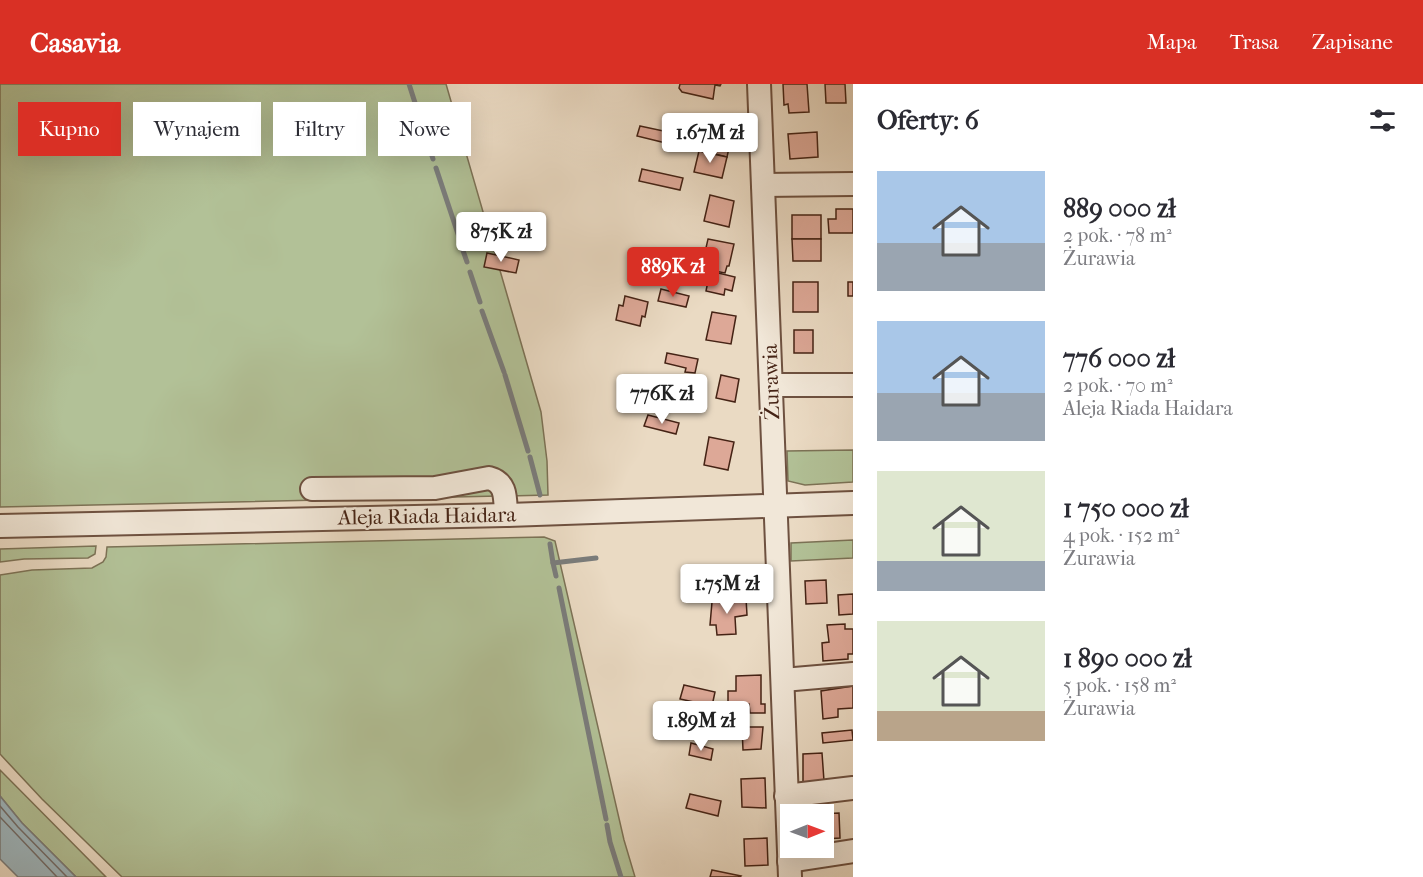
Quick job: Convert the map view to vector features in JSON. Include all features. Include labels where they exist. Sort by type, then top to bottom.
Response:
[{"type":"street","name":"Żurawia","points":[[759,84],[790,869],[853,851]]},
{"type":"street","points":[[763,185],[853,184]]},
{"type":"street","points":[[772,385],[853,384]]},
{"type":"street","points":[[312,489],[435,488],[489,478],[496,480],[504,490],[506,515]]},
{"type":"street","name":"Aleja Riada Haidara","points":[[0,526],[506,515],[853,503]]},
{"type":"street","points":[[783,680],[853,674]]},
{"type":"street","points":[[786,796],[853,788]]},
{"type":"green space","points":[[0,84],[446,84],[451,102],[378,102],[378,156],[467,156],[541,412],[547,461],[548,495],[0,507]]},
{"type":"green space","points":[[853,450],[853,482],[805,485],[788,481],[787,451]]},
{"type":"green space","points":[[544,537],[555,541],[624,840],[635,877],[122,877],[42,799],[0,754],[0,575],[32,570],[92,568],[103,562],[107,547]]},
{"type":"green space","points":[[853,540],[853,558],[791,561],[791,543]]},
{"type":"green space","points":[[96,546],[95,554],[88,558],[24,559],[0,562],[0,549]]},
{"type":"green space","points":[[0,770],[106,877],[76,877],[22,823],[0,796]]},
{"type":"water","points":[[0,796],[22,823],[76,877],[18,877],[0,859]]},
{"type":"building","points":[[680,84],[721,84],[720,86],[715,85],[713,99],[682,92],[679,88]]},
{"type":"building","points":[[783,84],[807,84],[809,112],[789,113],[788,104],[784,105]]},
{"type":"building","points":[[825,84],[845,84],[846,103],[826,103]]},
{"type":"building","points":[[640,126],[673,133],[670,144],[637,136]]},
{"type":"building","points":[[696,126],[732,134],[727,157],[691,148]]},
{"type":"building","points":[[817,132],[818,157],[790,159],[788,134]]},
{"type":"building","points":[[699,151],[727,157],[722,178],[694,172]]},
{"type":"building","points":[[642,169],[683,178],[680,190],[639,181]]},
{"type":"building","points":[[710,195],[734,201],[729,227],[704,221]]},
{"type":"building","points":[[836,209],[853,209],[853,233],[829,233],[828,219],[836,219]]},
{"type":"building","points":[[792,215],[821,215],[821,239],[792,239]]},
{"type":"building","points":[[708,239],[734,244],[725,273],[704,269],[706,261],[703,261]]},
{"type":"building","points":[[792,239],[821,239],[821,261],[793,261]]},
{"type":"building","points":[[487,253],[519,260],[516,273],[484,267]]},
{"type":"building","points":[[710,271],[735,277],[732,291],[725,289],[724,295],[706,291]]},
{"type":"building","points":[[793,282],[818,282],[818,312],[793,312]]},
{"type":"building","points":[[848,282],[853,282],[853,296],[848,296]]},
{"type":"building","points":[[661,289],[689,296],[686,307],[658,301]]},
{"type":"building","points":[[625,296],[648,302],[645,317],[642,316],[640,326],[616,320],[619,305],[623,306]]},
{"type":"building","points":[[712,312],[736,316],[731,344],[706,340]]},
{"type":"building","points":[[794,330],[813,330],[813,353],[794,353]]},
{"type":"building","points":[[667,353],[698,359],[695,373],[685,372],[686,368],[665,363]]},
{"type":"building","points":[[721,375],[739,379],[735,402],[716,398]]},
{"type":"building","points":[[648,415],[679,423],[676,434],[644,426]]},
{"type":"building","points":[[709,437],[734,442],[728,470],[704,465]]},
{"type":"building","points":[[826,580],[827,603],[806,604],[805,581]]},
{"type":"building","points":[[853,594],[853,614],[839,615],[838,595]]},
{"type":"building","points":[[746,598],[747,615],[735,617],[736,634],[717,635],[716,625],[710,625],[712,602],[720,602],[720,599]]},
{"type":"building","points":[[845,624],[845,629],[853,629],[853,654],[848,654],[848,659],[823,661],[822,643],[829,642],[827,625]]},
{"type":"building","points":[[761,675],[761,704],[765,704],[765,713],[750,713],[749,704],[728,705],[728,691],[736,691],[736,676]]},
{"type":"building","points":[[684,685],[715,692],[712,706],[680,699]]},
{"type":"building","points":[[853,686],[853,708],[838,709],[838,717],[823,719],[821,691]]},
{"type":"building","points":[[742,727],[763,727],[761,749],[743,750]]},
{"type":"building","points":[[852,730],[853,740],[823,743],[822,733]]},
{"type":"building","points":[[691,743],[713,749],[711,760],[689,755]]},
{"type":"building","points":[[822,753],[824,781],[803,782],[803,754]]},
{"type":"building","points":[[765,778],[766,808],[742,807],[741,779]]},
{"type":"building","points":[[690,794],[721,801],[718,816],[686,808]]},
{"type":"building","points":[[834,813],[839,813],[840,838],[834,838]]},
{"type":"building","points":[[767,838],[768,865],[745,866],[744,839]]},
{"type":"building","points":[[712,870],[741,876],[710,877]]},
{"type":"waterway","points":[[409,84],[433,159]]},
{"type":"waterway","points":[[436,168],[460,240]]},
{"type":"waterway","points":[[460,242],[467,262]]},
{"type":"waterway","points":[[470,272],[480,302]]},
{"type":"waterway","points":[[482,311],[504,372]]},
{"type":"waterway","points":[[505,375],[528,451]]},
{"type":"waterway","points":[[530,457],[540,495]]},
{"type":"waterway","points":[[550,544],[553,563]]},
{"type":"waterway","points":[[556,576],[553,563],[596,558]]},
{"type":"waterway","points":[[559,588],[606,819]]},
{"type":"waterway","points":[[607,825],[621,877]]}]
